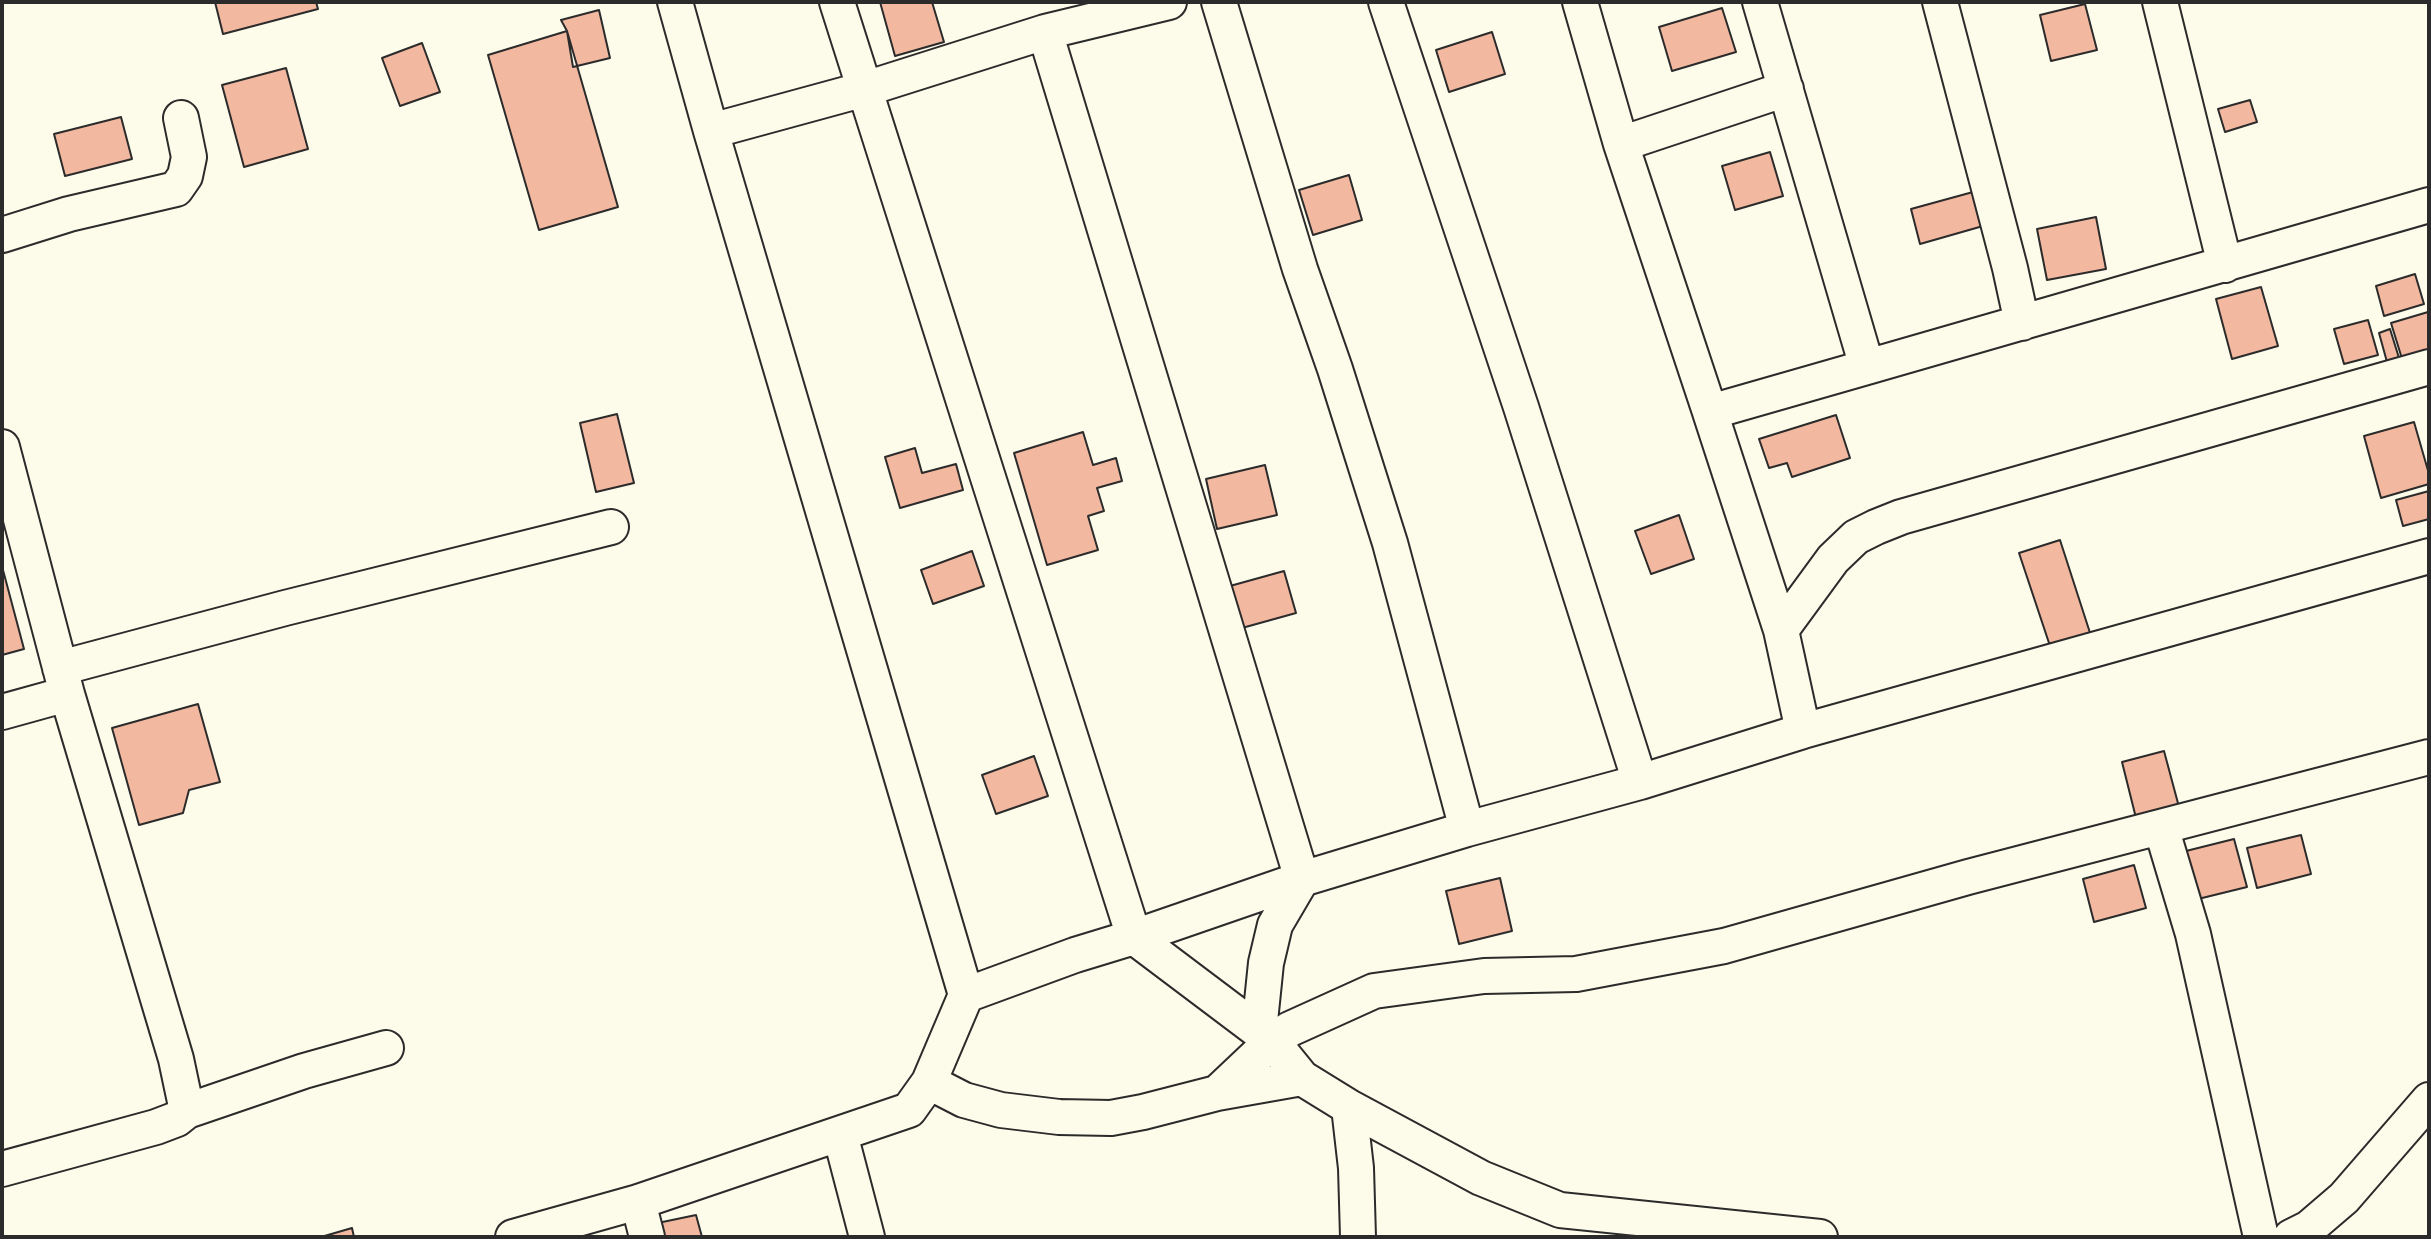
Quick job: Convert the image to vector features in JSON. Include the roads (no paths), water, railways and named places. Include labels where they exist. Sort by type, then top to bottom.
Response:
[{"type":"street","points":[[513,1237],[638,1202],[909,1110],[929,1082],[966,995],[675,2]]},
{"type":"street","points":[[837,2],[1134,937],[1265,1036],[1302,1078],[1481,1178],[1560,1210],[1820,1237]]},
{"type":"street","points":[[711,131],[865,89],[1045,32],[1169,2]]},
{"type":"street","points":[[1219,2],[1300,269],[1390,543],[1467,829]]},
{"type":"street","points":[[1386,2],[1521,407],[1640,782]]},
{"type":"street","points":[[1580,2],[1621,144],[1781,630],[1803,731]]},
{"type":"street","points":[[1760,2],[1867,367]]},
{"type":"street","points":[[1940,2],[2022,323]]},
{"type":"street","points":[[2160,2],[2225,265]]},
{"type":"street","points":[[1045,32],[1302,879],[1275,925],[1266,963],[1265,1036]]},
{"type":"street","points":[[1621,144],[1786,89]]},
{"type":"street","points":[[2,235],[69,214],[176,189],[185,176],[189,157],[181,118]]},
{"type":"street","points":[[1710,412],[2429,205]]},
{"type":"street","points":[[1781,630],[1833,559],[1856,537],[1876,527],[1901,517],[2429,367]]},
{"type":"street","points":[[4,460],[64,681],[176,1059],[187,1111]]},
{"type":"street","points":[[2,712],[64,681],[285,608],[611,527]]},
{"type":"street","points":[[966,995],[1302,879],[1467,829],[1640,782],[1803,731],[2429,556]]},
{"type":"street","points":[[1217,1093],[1265,1036],[1290,1029],[1374,991],[1484,976],[1576,974],[1724,946],[1968,877],[2429,757]]},
{"type":"street","points":[[2161,827],[2193,934],[2261,1237]]},
{"type":"street","points":[[2,1169],[156,1127],[177,1119],[187,1111],[304,1071],[386,1048]]},
{"type":"street","points":[[929,1082],[964,1100],[1001,1110],[1059,1117],[1111,1118],[1217,1093],[1302,1078]]},
{"type":"street","points":[[2291,1237],[2309,1228],[2344,1198],[2429,1100]]},
{"type":"street","points":[[1349,1107],[1356,1168],[1358,1237]]},
{"type":"street","points":[[840,1134],[867,1237]]},
{"type":"street","points":[[638,1202],[647,1237]]}]
